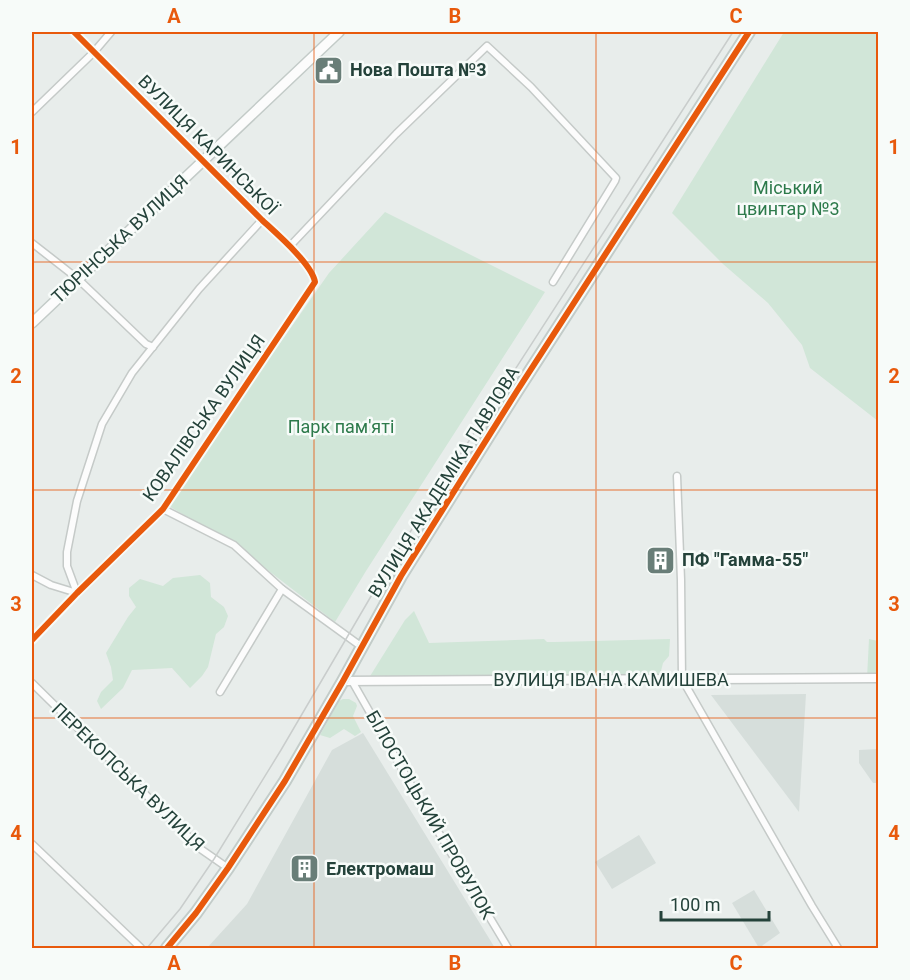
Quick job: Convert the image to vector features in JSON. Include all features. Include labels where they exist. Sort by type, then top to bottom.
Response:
[{"type":"main road","name":"ТЮРІНСЬКА ВУЛИЦЯ","points":[[32,323],[339,32]]},
{"type":"main road","name":"ВУЛИЦЯ АКАДЕМІКА ПАВЛОВА","points":[[167,948],[196,913],[228,868],[348,681],[362,647],[399,580],[504,411],[748,32]]},
{"type":"street","name":"ВУЛИЦЯ КАРИНСЬКОЇ","points":[[74,32],[261,220],[290,246],[312,273],[315,282]]},
{"type":"street","points":[[32,112],[94,52],[111,32]]},
{"type":"street","points":[[290,246],[396,134],[487,46],[531,87],[616,178],[553,282]]},
{"type":"street","points":[[77,592],[67,566],[67,552],[77,501],[102,424],[132,373],[199,289],[261,220]]},
{"type":"street","points":[[32,243],[78,279],[153,348]]},
{"type":"street","name":"КОВАЛІВСЬКА ВУЛИЦЯ","points":[[32,640],[77,592],[163,508],[315,282]]},
{"type":"street","points":[[677,476],[682,680],[838,948]]},
{"type":"street","points":[[163,508],[234,546],[282,589],[362,647]]},
{"type":"street","points":[[32,575],[51,585],[77,592]]},
{"type":"street","points":[[220,692],[282,589]]},
{"type":"street","name":"ВУЛИЦЯ ІВАНА КАМИШЕВА","points":[[348,681],[879,678]]},
{"type":"street","name":"БІЛОСТОЦЬКИЙ ПРОВУЛОК","points":[[348,681],[508,948]]},
{"type":"street","name":"ПЕРЕКОПСЬКА ВУЛИЦЯ","points":[[32,683],[202,850],[228,868]]},
{"type":"street","points":[[32,844],[139,948]]},
{"type":"shaded area","points":[[806,694],[799,812],[711,695]]},
{"type":"shaded area","points":[[363,733],[495,948],[207,948],[247,904],[332,750]]},
{"type":"shaded area","points":[[878,749],[878,783],[873,783],[859,763],[859,750]]},
{"type":"shaded area","points":[[639,835],[656,863],[612,889],[595,862]]},
{"type":"shaded area","points":[[754,890],[780,933],[759,948],[732,903]]},
{"type":"green space","name":"Міський цвинтар №3","points":[[784,32],[878,32],[878,421],[810,368],[802,345],[768,303],[723,264],[672,213]]},
{"type":"green space","name":"Парк пам'яті","points":[[385,212],[545,292],[335,622],[234,544],[167,505],[329,273]]},
{"type":"green space","points":[[200,575],[210,583],[211,597],[224,607],[228,616],[224,627],[216,634],[208,667],[202,676],[190,688],[172,668],[132,670],[123,688],[101,709],[97,701],[101,692],[113,680],[106,653],[136,607],[129,596],[129,588],[140,579],[163,586],[173,578]]},
{"type":"green space","points":[[414,611],[429,643],[544,639],[547,642],[555,642],[670,639],[669,656],[663,663],[659,679],[367,681],[405,620]]},
{"type":"green space","points":[[869,639],[878,641],[878,678],[867,678]]},
{"type":"green space","points":[[343,699],[356,703],[353,716],[361,732],[355,736],[344,729],[330,738],[320,735],[339,701]]},
{"type":"tram line","points":[[147,948],[180,909],[214,859],[394,557],[733,32]]},
{"type":"cycle path","points":[[32,640],[163,509],[315,282],[293,249],[74,32]]},
{"type":"cycle path","points":[[167,948],[196,913],[228,868],[285,781],[401,576],[517,391],[749,32]]},
{"type":"place","name":"Нова Пошта №3","points":[[329,70]]},
{"type":"place","name":"ПФ \"Гамма-55\"","points":[[661,560]]},
{"type":"place","name":"Електромаш","points":[[305,869]]}]
